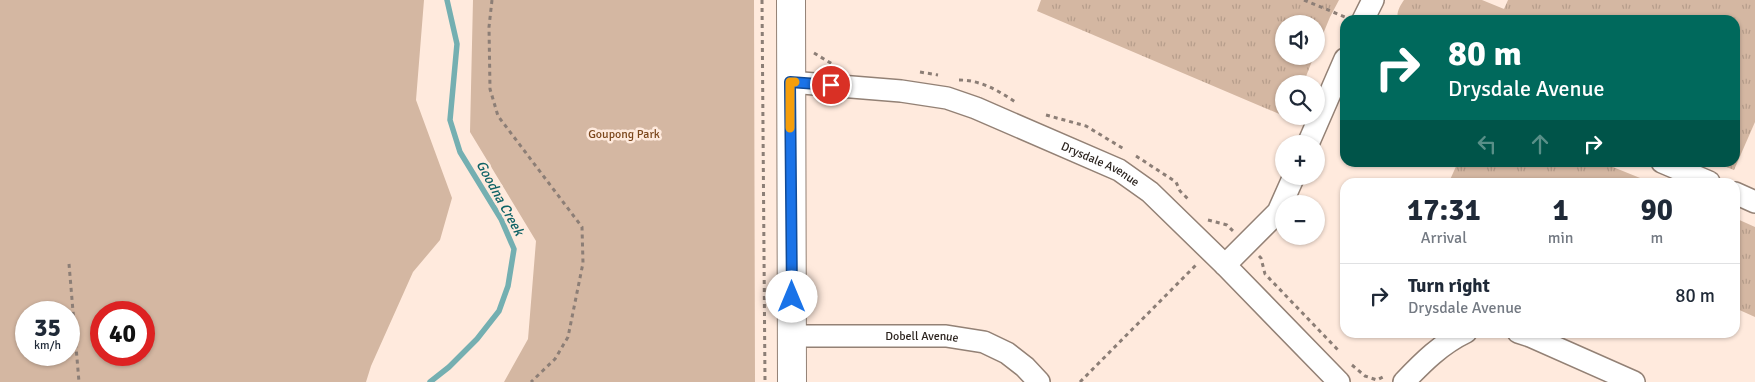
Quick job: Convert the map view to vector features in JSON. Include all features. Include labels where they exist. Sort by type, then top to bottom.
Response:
[{"type":"street","points":[[790,0],[792,382]]},
{"type":"street","points":[[1365,15],[1373,0]]},
{"type":"street","points":[[1312,135],[1340,70]]},
{"type":"street","name":"Drysdale Avenue","points":[[790,82],[901,90],[947,98],[976,108],[1119,170],[1150,192],[1218,258],[1339,382]]},
{"type":"street","points":[[1674,167],[1700,178]]},
{"type":"street","points":[[1218,258],[1278,212],[1290,185]]},
{"type":"street","points":[[1740,195],[1755,202]]},
{"type":"street","name":"Dobell Avenue","points":[[792,336],[946,336],[984,342],[1007,353],[1039,382]]},
{"type":"street","points":[[1404,382],[1436,350],[1454,338]]},
{"type":"street","points":[[1535,338],[1634,382]]},
{"type":"path","points":[[492,0],[489,27],[490,89],[498,116],[582,227],[584,263],[568,337],[555,359],[531,382]]},
{"type":"path","points":[[762,0],[766,382]]},
{"type":"path","points":[[1304,0],[1340,15]]},
{"type":"path","points":[[1080,382],[1218,258]]},
{"type":"path","points":[[69,264],[79,382]]},
{"type":"green space","points":[[0,0],[424,0],[416,100],[452,198],[440,240],[413,272],[371,366],[366,382],[0,382]]},
{"type":"green space","name":"Goupong Park","points":[[473,0],[754,0],[755,382],[504,382],[528,339],[536,241],[470,132]]},
{"type":"green space","points":[[1041,0],[1339,0],[1325,29],[1325,15],[1275,15],[1275,65],[1310,65],[1307,75],[1275,75],[1275,112],[1037,11]]},
{"type":"green space","points":[[1404,0],[1482,0],[1504,9],[1508,0],[1755,0],[1755,122],[1740,156],[1740,15],[1398,15]]},
{"type":"green space","points":[[1456,167],[1613,167],[1640,178],[1451,178]]},
{"type":"green space","points":[[1740,220],[1755,227],[1755,317],[1740,310]]},
{"type":"waterway","name":"Goodna Creek","points":[[430,382],[449,367],[477,339],[499,311],[508,286],[514,249],[501,219],[460,152],[450,120],[457,44],[447,0]]},
{"type":"slow traffic","points":[[790,128],[790,82],[795,82]]},
{"type":"route","points":[[792,297],[790,82],[831,85]]}]
